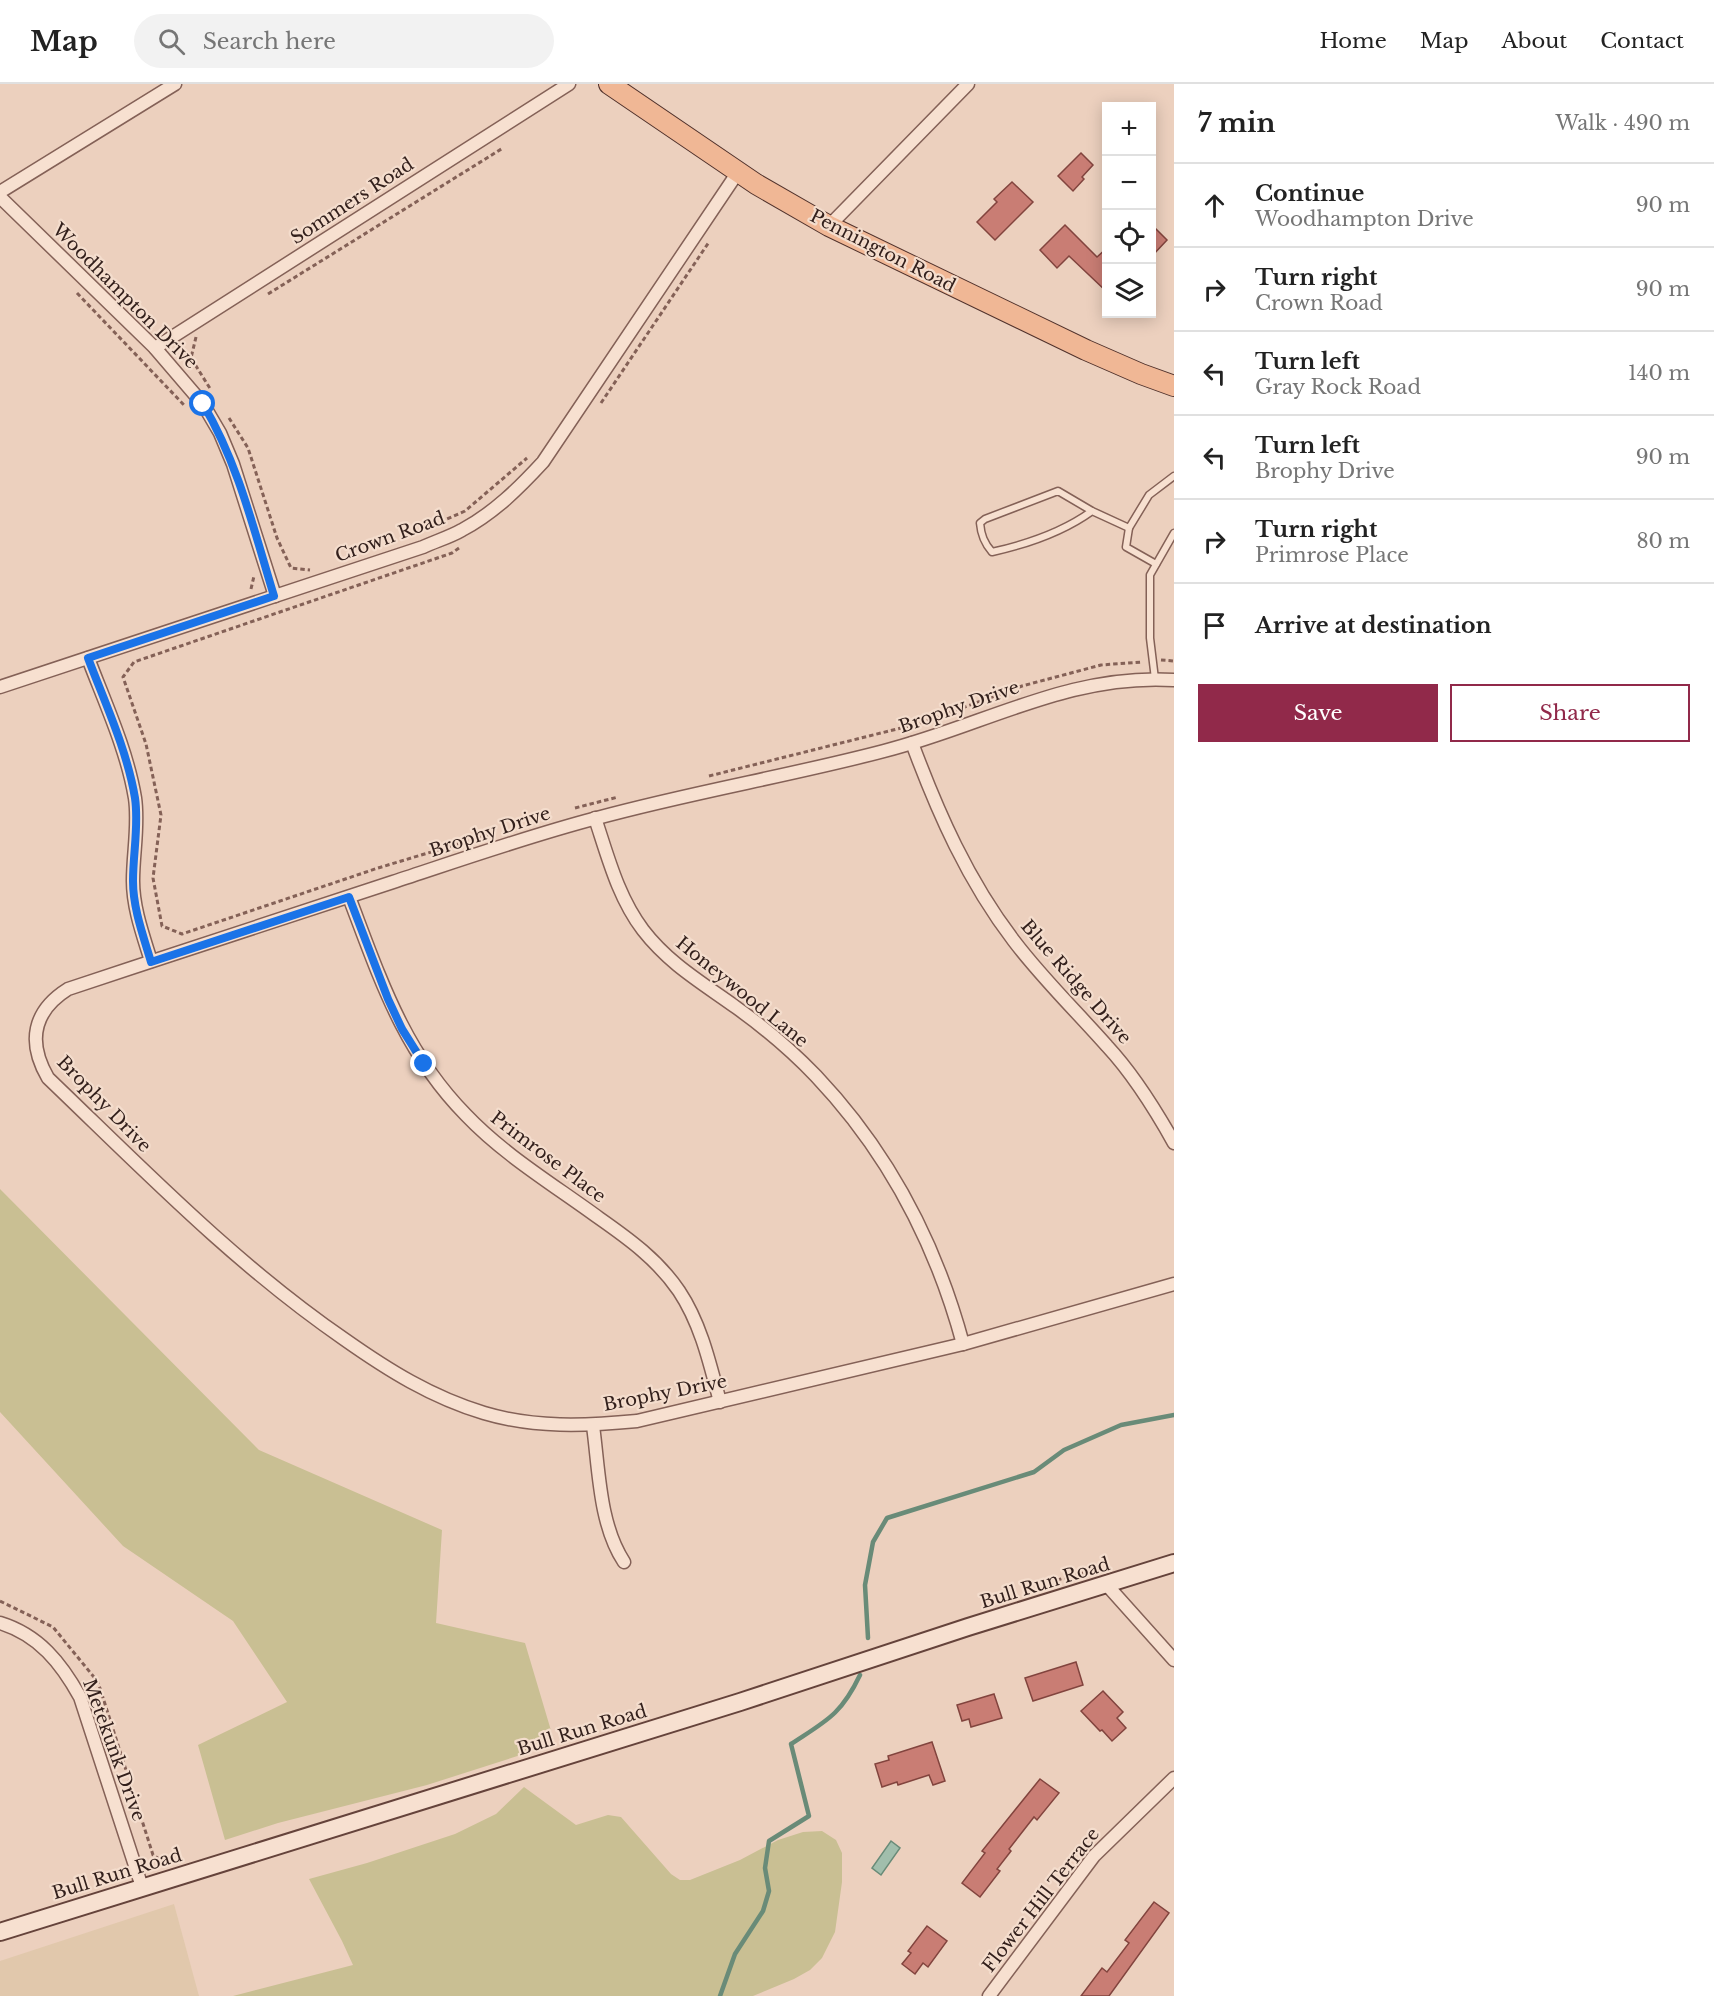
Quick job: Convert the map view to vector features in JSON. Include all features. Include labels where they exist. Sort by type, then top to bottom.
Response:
[{"type":"main road","name":"Pennington Road","points":[[609,84],[738,172],[829,226],[1086,350],[1174,386]]},
{"type":"street","points":[[0,192],[175,84]]},
{"type":"street","name":"Sommers Road","points":[[155,348],[569,84]]},
{"type":"street","points":[[829,226],[968,84]]},
{"type":"street","name":"Crown Road","points":[[0,687],[423,547],[462,530],[494,511],[515,493],[543,462],[738,172]]},
{"type":"street","name":"Woodhampton Drive","points":[[0,197],[155,348],[203,404],[220,433],[233,464],[274,596]]},
{"type":"street","points":[[88,658],[129,768],[137,828],[134,899],[151,962]]},
{"type":"street","name":"Brophy Drive","points":[[1174,680],[1096,684],[1061,691],[912,743],[595,818],[539,834],[68,989],[46,1008],[39,1021],[36,1043],[40,1064],[48,1078],[208,1233],[260,1277],[319,1323],[418,1388],[486,1414],[531,1422],[593,1426],[637,1421],[963,1344],[1174,1284]]},
{"type":"street","name":"Blue Ridge Drive","points":[[912,743],[931,795],[951,839],[980,890],[1013,939],[1042,976],[1108,1047],[1135,1080],[1174,1143]]},
{"type":"street","name":"Honeywood Lane","points":[[595,818],[617,885],[643,930],[663,953],[686,973],[738,1008],[778,1040],[816,1076],[843,1106],[874,1147],[902,1191],[925,1236],[945,1283],[963,1344]]},
{"type":"street","name":"Primrose Place","points":[[349,897],[388,999],[402,1029],[424,1064],[466,1116],[496,1143],[639,1246],[662,1269],[679,1292],[693,1317],[704,1343],[720,1402]]},
{"type":"street","points":[[593,1426],[607,1523],[614,1547],[624,1562]]},
{"type":"street","name":"Bull Run Road","points":[[0,1932],[729,1705],[1174,1563]]},
{"type":"street","points":[[1106,1584],[1174,1660]]},
{"type":"street","name":"Metekunk Drive","points":[[0,1623],[25,1633],[37,1641],[69,1676],[80,1697],[142,1887]]},
{"type":"street","name":"Flower Hill Terrace","points":[[989,1996],[1094,1856],[1174,1778]]},
{"type":"lane","points":[[1156,564],[1126,548],[1129,528],[1149,495],[1174,476]]},
{"type":"lane","points":[[1092,511],[1070,526],[1011,548],[992,552],[981,534],[980,523],[985,519],[1058,491],[1092,511],[1129,528]]},
{"type":"lane","points":[[1155,680],[1150,638],[1150,575],[1174,533]]},
{"type":"path","points":[[264,296],[502,148]]},
{"type":"path","points":[[599,405],[713,236]]},
{"type":"path","points":[[70,286],[190,411]]},
{"type":"path","points":[[196,335],[191,358],[214,395]]},
{"type":"path","points":[[225,413],[248,448],[277,538],[291,568],[319,570]]},
{"type":"path","points":[[405,537],[465,511],[532,453]]},
{"type":"path","points":[[461,547],[452,553],[134,662],[123,677],[146,744],[160,815],[153,878],[162,926],[182,934],[378,868],[492,833]]},
{"type":"path","points":[[249,593],[255,574]]},
{"type":"path","points":[[709,776],[921,723],[1022,686],[1101,665],[1174,661]]},
{"type":"path","points":[[572,809],[629,794]]},
{"type":"shaded area","points":[[0,1189],[259,1450],[442,1530],[436,1623],[525,1643],[555,1744],[427,1785],[278,1823],[225,1840],[198,1745],[287,1702],[233,1621],[123,1546],[0,1412]]},
{"type":"shaded area","points":[[524,1787],[576,1825],[608,1815],[621,1817],[671,1874],[680,1880],[690,1880],[740,1860],[778,1840],[803,1832],[822,1831],[836,1840],[842,1853],[842,1882],[835,1932],[822,1958],[810,1970],[794,1979],[753,1996],[233,1996],[353,1965],[309,1879],[455,1834],[496,1814]]},
{"type":"shaded area","points":[[891,1841],[900,1848],[881,1875],[872,1868]]},
{"type":"shaded area","points":[[174,1904],[199,1996],[0,1996],[0,1961]]},
{"type":"building","points":[[1081,153],[1093,165],[1073,191],[1058,176]]},
{"type":"building","points":[[1012,182],[1033,202],[995,240],[977,222],[997,202],[994,199]]},
{"type":"building","points":[[1065,225],[1097,257],[1102,252],[1102,287],[1069,256],[1057,268],[1040,250]]},
{"type":"building","points":[[1156,229],[1167,240],[1156,252]]},
{"type":"building","points":[[1076,1662],[1083,1685],[1033,1701],[1025,1678]]},
{"type":"building","points":[[1103,1691],[1123,1712],[1117,1718],[1126,1728],[1112,1741],[1081,1711]]},
{"type":"building","points":[[994,1694],[1002,1718],[971,1727],[969,1719],[962,1721],[957,1705]]},
{"type":"building","points":[[932,1742],[945,1781],[933,1785],[929,1775],[898,1785],[897,1782],[882,1787],[875,1764],[889,1760],[888,1756]]},
{"type":"building","points":[[1040,1779],[1059,1793],[1037,1820],[1034,1817],[1009,1849],[1011,1851],[997,1869],[1000,1871],[980,1897],[962,1883],[985,1853],[982,1851]]},
{"type":"building","points":[[1154,1902],[1169,1913],[1109,1996],[1081,1996],[1102,1968],[1107,1972],[1129,1943],[1125,1940]]},
{"type":"building","points":[[927,1926],[947,1941],[928,1967],[923,1963],[915,1974],[902,1964],[911,1953],[908,1951]]},
{"type":"waterway","points":[[868,1638],[865,1585],[873,1542],[887,1518],[1034,1472],[1064,1450],[1121,1425],[1174,1415]]},
{"type":"waterway","points":[[720,1996],[735,1954],[763,1911],[769,1891],[765,1868],[769,1841],[809,1816],[791,1744],[832,1716],[853,1689],[860,1675]]},
{"type":"route","points":[[203,404],[220,433],[233,464],[274,596],[88,658],[129,768],[135,799],[137,828],[133,882],[135,906],[151,962],[349,897],[388,999],[402,1029],[424,1064]]}]
